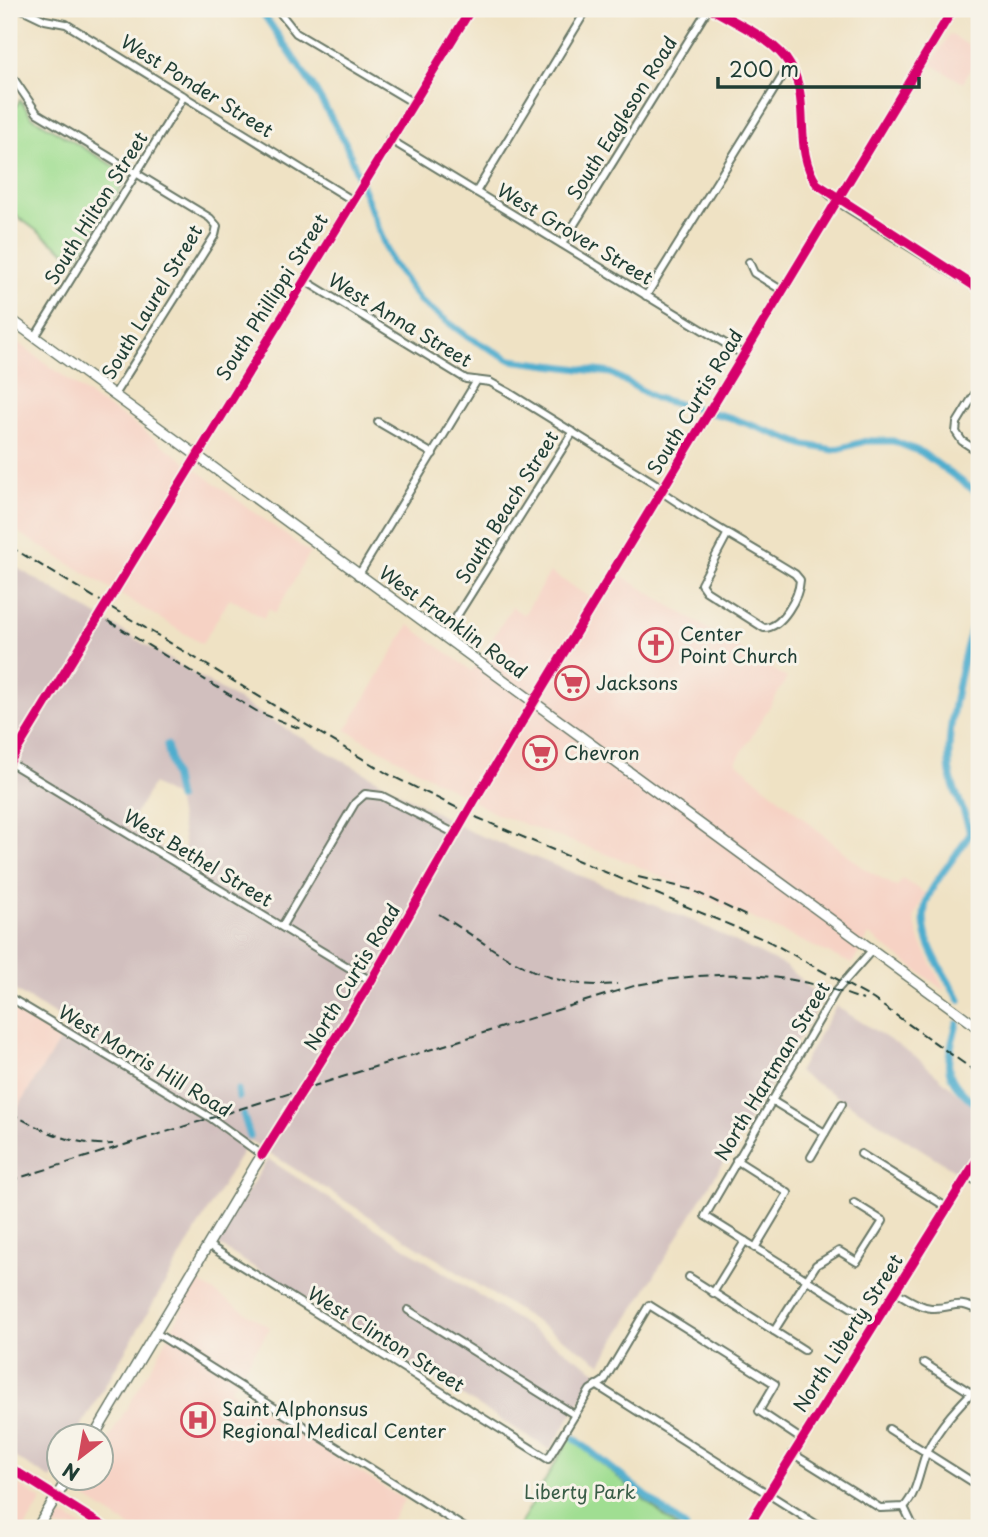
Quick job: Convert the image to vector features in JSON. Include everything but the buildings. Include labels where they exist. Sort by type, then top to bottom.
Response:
[{"type":"main road","name":"South Phillippi Street","points":[[9,762],[471,9]]},
{"type":"main road","name":"South Curtis Road","points":[[467,813],[953,9]]},
{"type":"main road","points":[[838,201],[979,289]]},
{"type":"main road","name":"West Franklin Road","points":[[9,318],[976,1026]]},
{"type":"main road","name":"North Curtis Road","points":[[102,1422],[262,1155],[371,981],[467,813]]},
{"type":"main road","points":[[9,1467],[106,1528]]},
{"type":"main road","points":[[37,1528],[59,1492]]},
{"type":"street","name":"West Ponder Street","points":[[22,9],[45,20],[66,23],[354,196]]},
{"type":"street","points":[[277,9],[296,33],[412,102]]},
{"type":"street","points":[[475,192],[587,9]]},
{"type":"street","points":[[710,9],[761,38],[790,64],[799,88],[809,172],[817,184],[838,201]]},
{"type":"street","name":"South Eagleson Road","points":[[562,244],[710,9]]},
{"type":"street","points":[[646,296],[790,64]]},
{"type":"street","points":[[9,72],[37,113],[136,173]]},
{"type":"street","name":"South Hilton Street","points":[[35,337],[184,96]]},
{"type":"street","name":"West Grover Street","points":[[389,139],[744,355]]},
{"type":"street","name":"South Laurel Street","points":[[114,395],[215,235],[217,226],[210,218],[136,173]]},
{"type":"street","points":[[749,262],[754,273],[783,291]]},
{"type":"street","name":"West Anna Street","points":[[304,280],[466,379],[490,382],[656,484],[662,492],[794,574],[800,580],[799,590],[779,623],[772,628],[764,628],[706,592],[701,584],[727,533]]},
{"type":"street","points":[[358,576],[476,382]]},
{"type":"street","points":[[979,387],[957,423],[956,432],[962,441],[979,452]]},
{"type":"street","points":[[378,422],[433,454]]},
{"type":"street","name":"South Beach Street","points":[[445,635],[573,432]]},
{"type":"street","name":"West Bethel Street","points":[[9,762],[371,981]]},
{"type":"street","points":[[282,926],[355,803],[365,794],[382,796],[456,834]]},
{"type":"street","name":"North Hartman Street","points":[[745,1241],[705,1216],[836,991],[873,948]]},
{"type":"street","name":"West Morris Hill Road","points":[[9,997],[211,1118],[262,1155]]},
{"type":"street","points":[[771,1100],[825,1133]]},
{"type":"street","points":[[811,1157],[842,1104]]},
{"type":"street","points":[[860,1154],[947,1208]]},
{"type":"street","name":"North Liberty Street","points":[[747,1528],[800,1439],[896,1292],[979,1157]]},
{"type":"street","points":[[736,1160],[788,1193],[755,1248]]},
{"type":"street","points":[[967,1175],[979,1183]]},
{"type":"street","points":[[775,1331],[816,1265],[839,1251],[858,1262],[883,1222],[854,1203]]},
{"type":"street","points":[[713,1293],[745,1241],[876,1323]]},
{"type":"street","name":"West Clinton Street","points":[[208,1245],[548,1459],[575,1415]]},
{"type":"street","points":[[689,1277],[804,1350]]},
{"type":"street","points":[[896,1292],[923,1306],[933,1308],[956,1302],[979,1311]]},
{"type":"street","points":[[408,1310],[575,1415],[590,1390],[604,1381],[649,1305],[775,1384],[759,1411],[800,1439]]},
{"type":"street","points":[[156,1333],[465,1528]]},
{"type":"street","points":[[924,1363],[979,1398]]},
{"type":"street","points":[[596,1385],[822,1528]]},
{"type":"street","points":[[904,1507],[914,1492],[927,1453],[945,1422],[979,1385]]},
{"type":"street","points":[[888,1429],[979,1486]]},
{"type":"street","points":[[792,1453],[880,1508],[904,1507]]},
{"type":"street","points":[[904,1507],[914,1528]]},
{"type":"shaded area","points":[[950,34],[979,52],[963,83],[931,64]]},
{"type":"shaded area","points":[[9,336],[310,553],[275,613],[269,609],[263,618],[230,598],[202,644],[9,527]]},
{"type":"shaded area","points":[[9,563],[288,730],[469,831],[693,921],[785,966],[823,999],[601,1363],[249,1140],[84,1422],[46,1422],[46,1476],[9,1454],[9,1109],[15,1112],[70,1024],[9,987]],"holes":[[[153,784],[176,798],[185,846],[178,858],[127,827]]]},
{"type":"shaded area","points":[[550,572],[602,605],[622,576],[787,678],[736,762],[863,868],[897,887],[902,879],[925,893],[914,919],[920,941],[945,991],[869,935],[852,964],[631,863],[496,814],[346,730],[409,625],[472,671],[512,607],[524,615]]},
{"type":"shaded area","points":[[9,1006],[61,1038],[15,1113],[9,1109]]},
{"type":"shaded area","points":[[836,1006],[915,1056],[979,1112],[979,1147],[961,1174],[798,1072]]},
{"type":"shaded area","points":[[268,1159],[598,1372],[550,1450],[215,1243]]},
{"type":"shaded area","name":"Saint Alphonsus Regional Medical Center","points":[[197,1281],[270,1328],[230,1390],[404,1500],[386,1528],[132,1528],[82,1496],[81,1492],[116,1492],[116,1426],[160,1352]]},
{"type":"shaded area","points":[[9,1479],[42,1500],[25,1528],[9,1528]]},
{"type":"shaded area","points":[[61,1517],[67,1517],[84,1528],[51,1528]]},
{"type":"green space","points":[[20,100],[32,117],[129,175],[76,260],[9,210],[9,117]]},
{"type":"green space","name":"Liberty Park","points":[[570,1437],[678,1528],[518,1528]]},
{"type":"waterway","points":[[260,9],[314,88],[345,142],[391,261],[421,302],[468,337],[511,360],[611,373],[655,398],[732,418],[805,445],[834,450],[866,441],[893,441],[921,452],[979,494]]},
{"type":"waterway","points":[[960,1000],[931,949],[924,921],[930,893],[970,834],[951,778],[949,761],[956,692],[979,608]]},
{"type":"waterway","points":[[167,745],[178,798]]},
{"type":"waterway","points":[[957,1024],[950,1051],[949,1070],[958,1087],[979,1107]]},
{"type":"waterway","points":[[238,1090],[239,1097]]},
{"type":"waterway","points":[[243,1114],[250,1136]]},
{"type":"waterway","points":[[574,1438],[686,1528]]},
{"type":"railway","points":[[9,546],[388,774],[478,818],[770,942],[873,999],[979,1074]]},
{"type":"railway","points":[[108,621],[258,712],[301,729]]},
{"type":"railway","points":[[638,877],[690,889],[746,916]]},
{"type":"railway","points":[[439,914],[502,955],[544,975],[591,985],[617,984]]},
{"type":"railway","points":[[9,1181],[637,985],[696,976],[751,975],[806,983],[863,1000]]},
{"type":"railway","points":[[9,1112],[58,1136],[84,1143],[113,1144]]},
{"type":"cycle path","points":[[9,763],[471,9]]},
{"type":"cycle path","points":[[712,9],[775,47],[790,65],[800,94],[805,156],[817,184],[979,289]]},
{"type":"cycle path","points":[[262,1155],[371,981],[474,801],[953,9]]},
{"type":"cycle path","points":[[747,1528],[979,1157]]},
{"type":"cycle path","points":[[9,1467],[106,1528]]},
{"type":"place","name":"Center Point Church","points":[[656,645]]},
{"type":"place","name":"Jacksons","points":[[572,683]]},
{"type":"place","name":"Chevron","points":[[540,753]]},
{"type":"place","name":"Saint Alphonsus Regional Medical Center","points":[[198,1420]]}]
